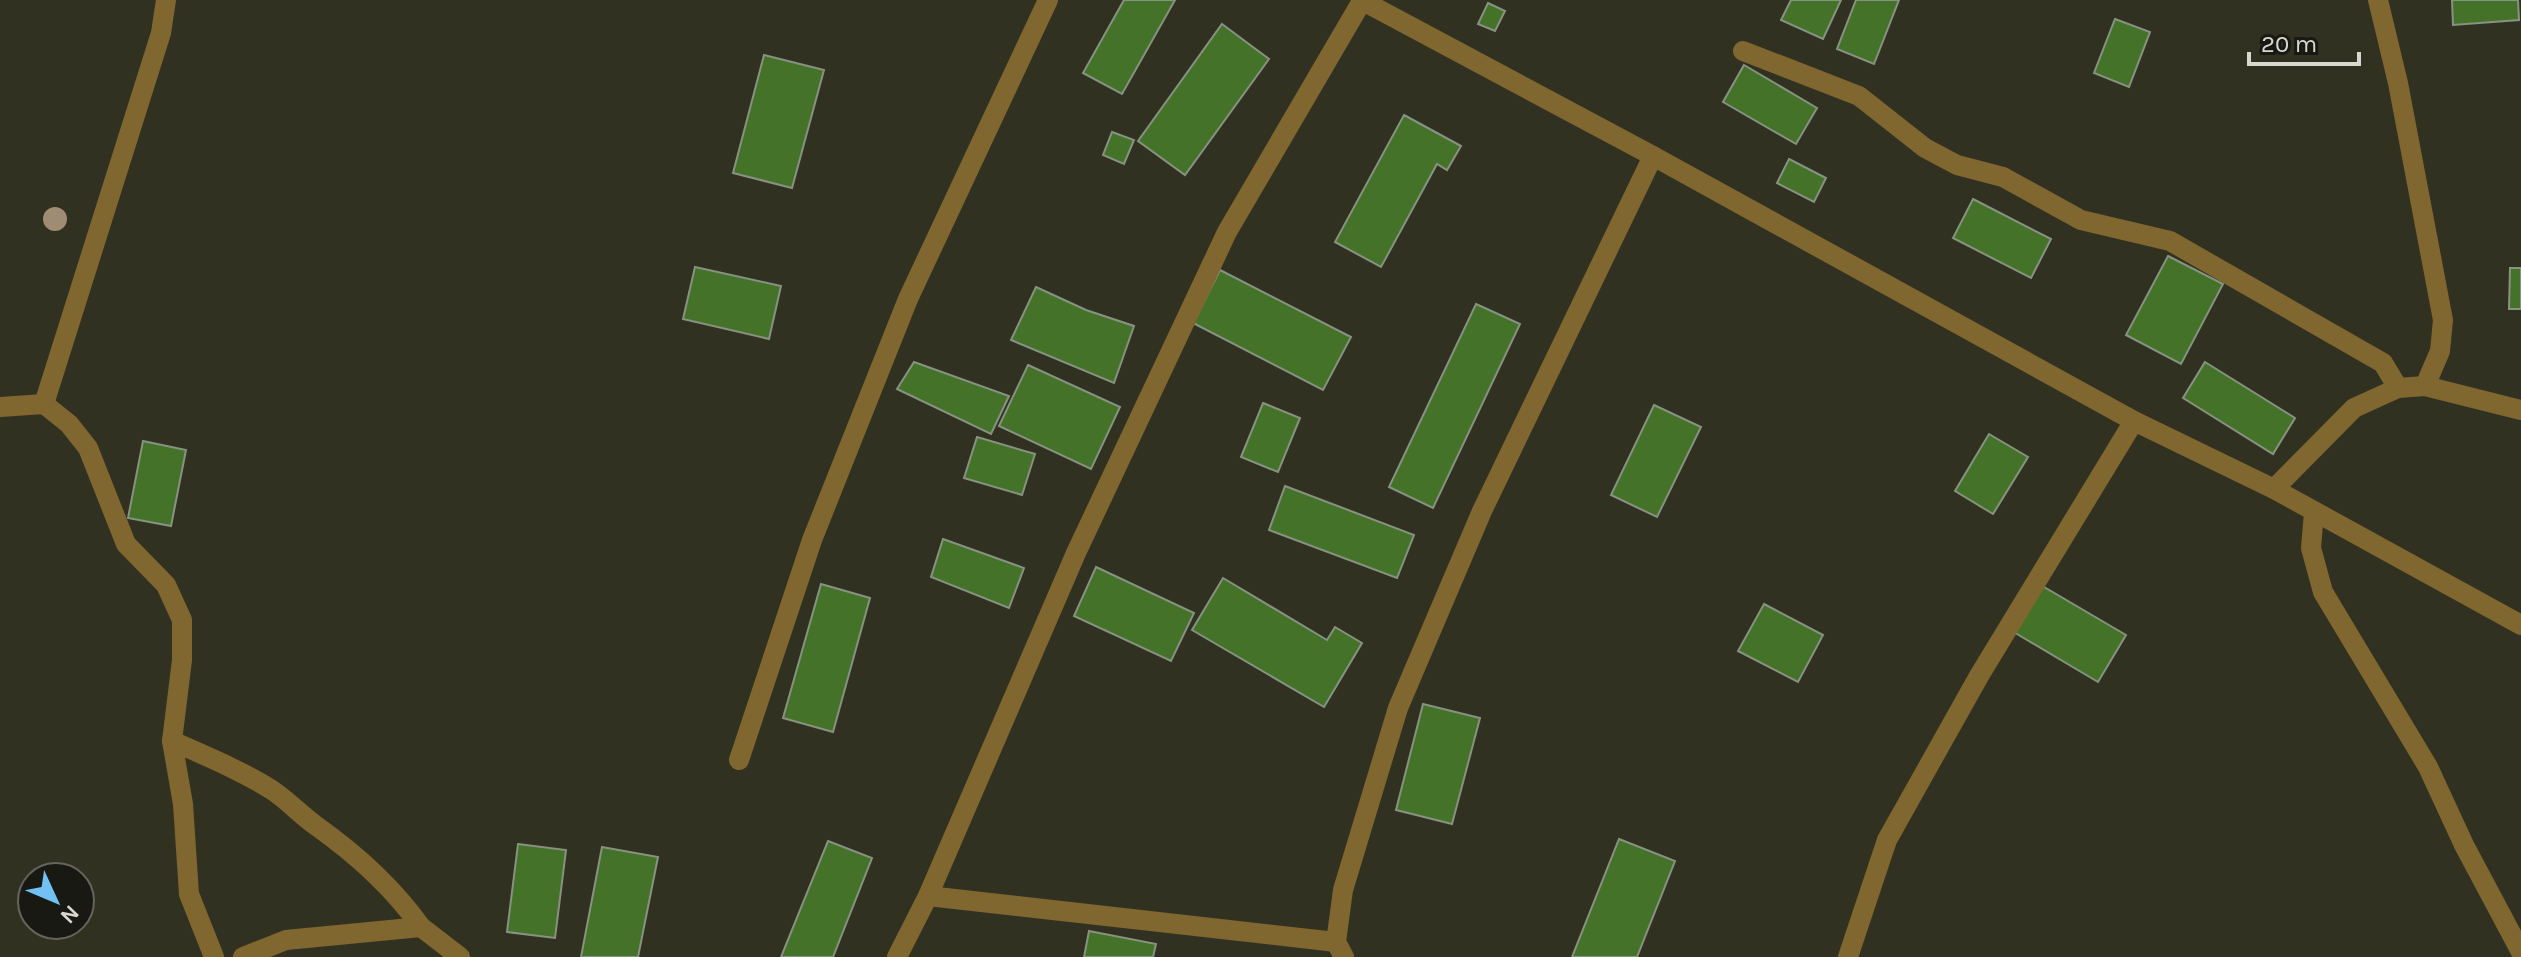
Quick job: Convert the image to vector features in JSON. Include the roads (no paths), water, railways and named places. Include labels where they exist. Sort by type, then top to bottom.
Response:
[{"type":"street","points":[[44,404],[161,33],[166,0]]},
{"type":"street","points":[[739,760],[812,540],[908,299],[1048,0]]},
{"type":"street","points":[[897,957],[928,896],[1076,553],[1227,232],[1362,0],[2134,421],[2274,489],[2521,625]]},
{"type":"street","points":[[2378,0],[2398,83],[2443,320],[2440,351],[2425,386]]},
{"type":"street","points":[[1743,51],[1859,96],[1925,148],[1957,165],[2003,177],[2081,220],[2170,241],[2383,363],[2398,388]]},
{"type":"street","points":[[928,896],[1340,950],[1343,890],[1398,708],[1482,511],[1653,156]]},
{"type":"street","points":[[2274,489],[2354,408],[2398,388],[2425,386],[2521,410]]},
{"type":"street","points":[[0,407],[44,404],[69,424],[88,448],[126,544],[166,585],[182,620],[182,660],[172,741],[183,804],[189,894],[214,957]]},
{"type":"street","points":[[1848,957],[1887,840],[1979,676],[2134,421]]},
{"type":"street","points":[[2314,512],[2311,548],[2323,592],[2428,767],[2464,845],[2521,952]]},
{"type":"street","points":[[172,741],[222,762],[273,791],[317,826],[335,836],[398,894],[421,927],[460,957]]},
{"type":"street","points":[[243,957],[286,940],[421,927]]}]
